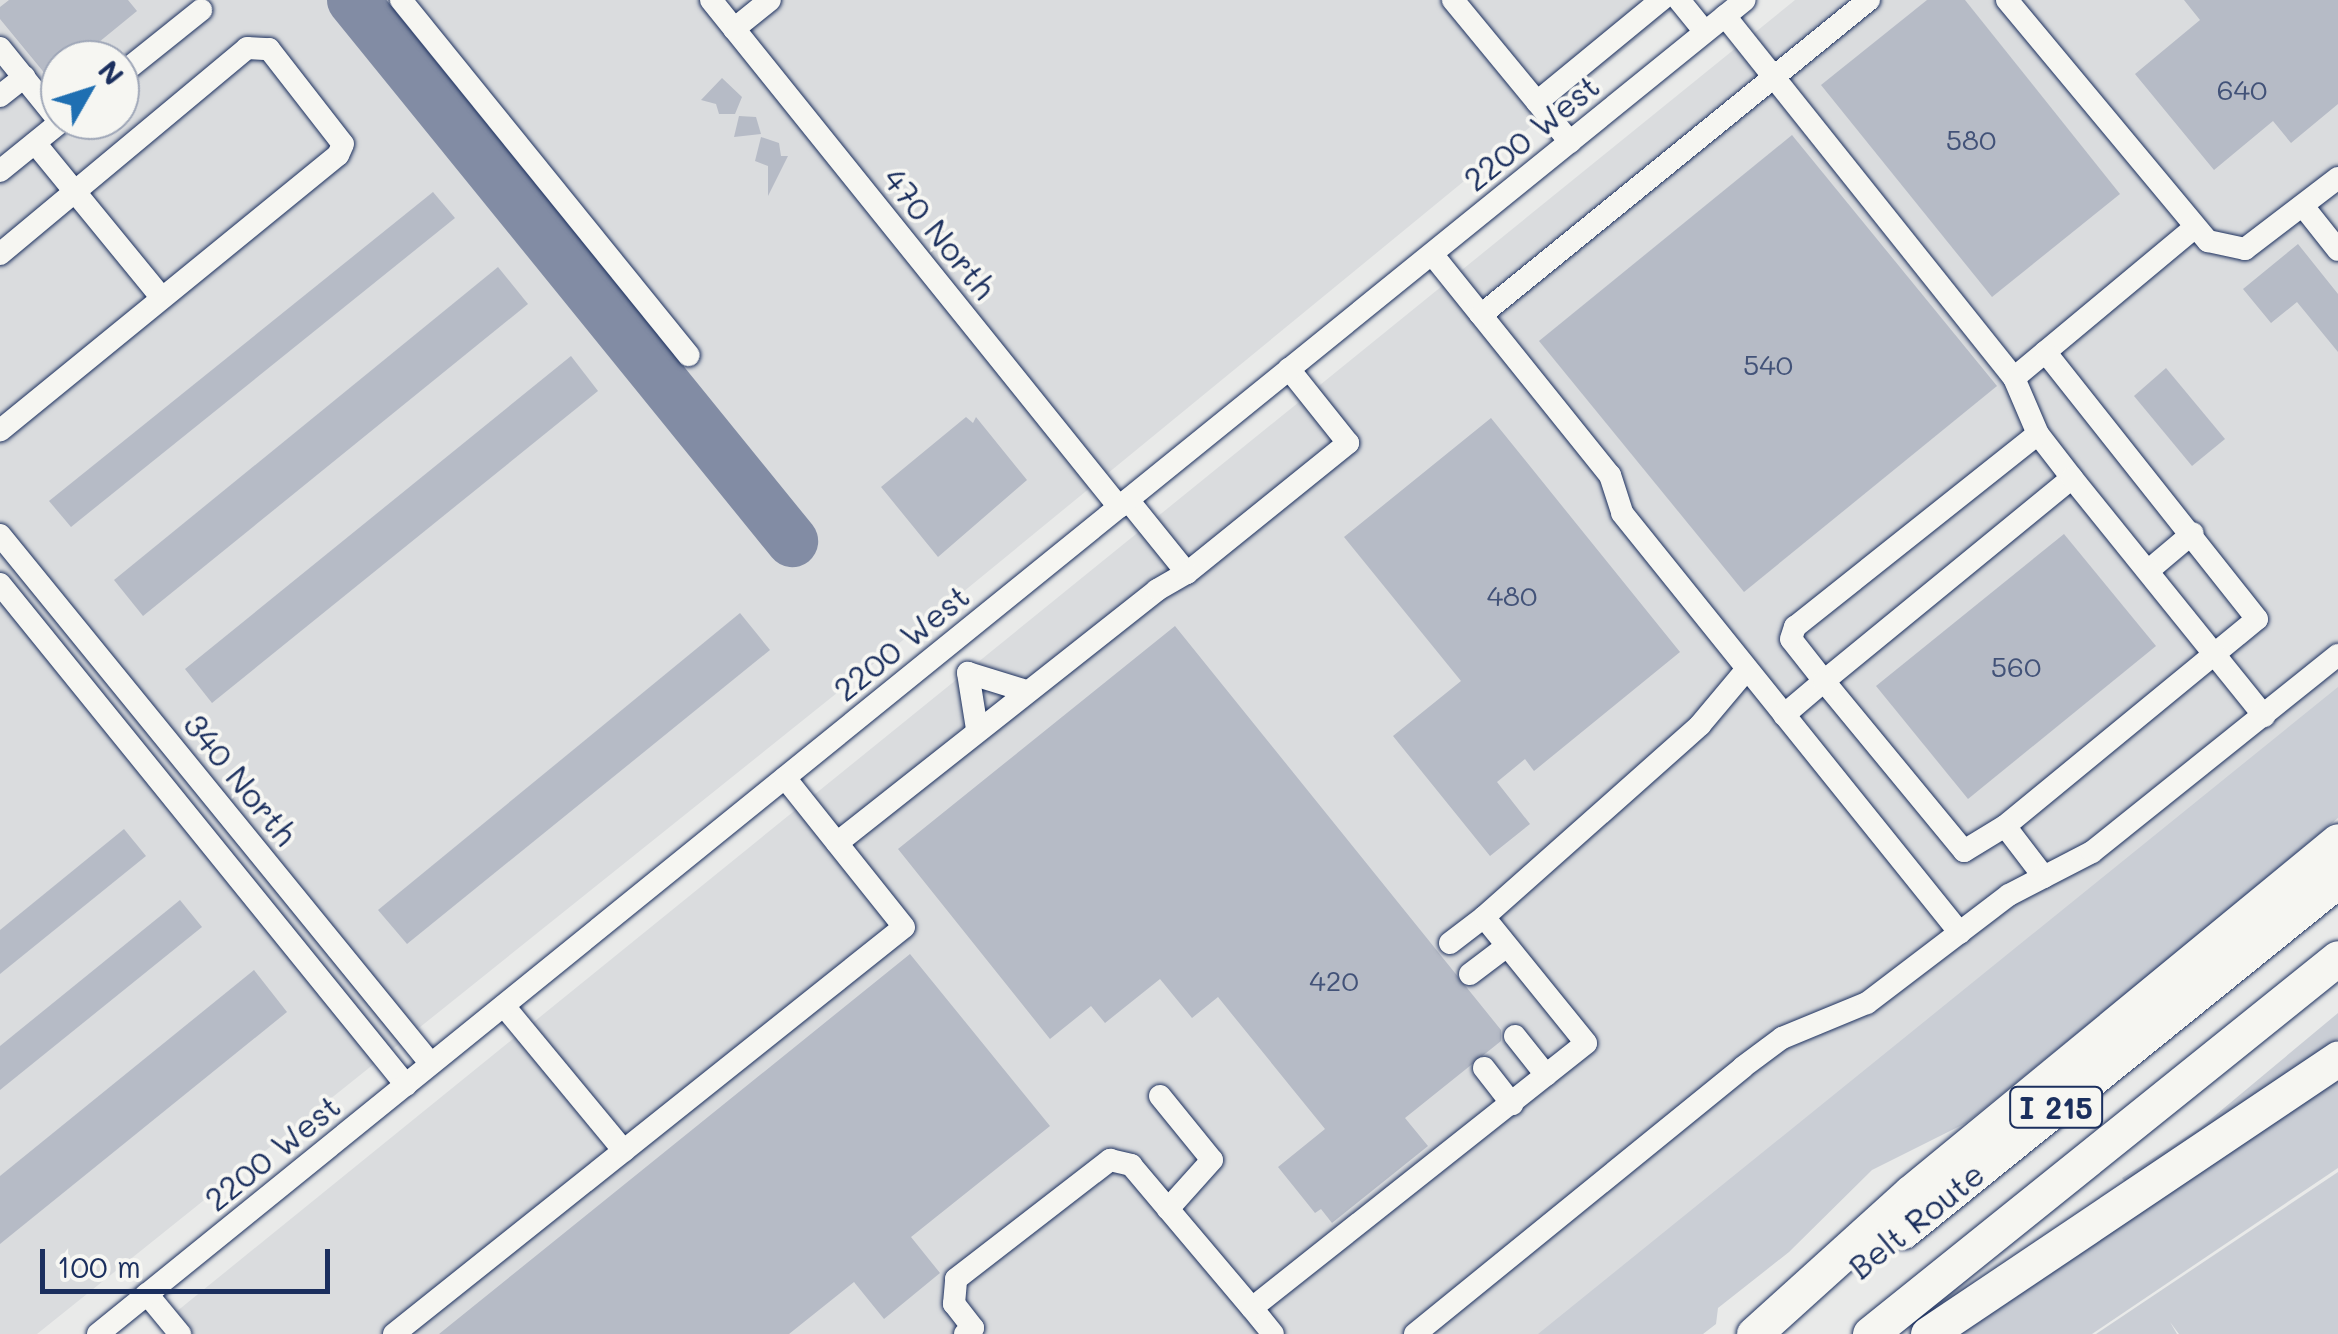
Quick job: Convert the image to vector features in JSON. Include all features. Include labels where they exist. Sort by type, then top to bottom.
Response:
[{"type":"highway","points":[[1754,1334],[1910,1193],[2338,841]]},
{"type":"highway","name":"Belt Route","points":[[1774,1334],[2338,880]]},
{"type":"highway","name":"Belt Route","points":[[1870,1334],[2338,958]]},
{"type":"highway","points":[[1928,1334],[2338,1058]]},
{"type":"street","points":[[401,0],[688,355]]},
{"type":"street","name":"470 North","points":[[710,0],[1123,504],[1187,573]]},
{"type":"street","points":[[734,29],[770,0]]},
{"type":"street","points":[[1454,0],[1570,142]]},
{"type":"street","points":[[1537,102],[1661,0]]},
{"type":"street","points":[[1679,0],[1705,32]]},
{"type":"street","name":"2200 West","points":[[110,1330],[147,1294],[1745,0]]},
{"type":"street","points":[[1481,315],[1870,0]]},
{"type":"street","points":[[2008,0],[2193,229],[2225,248],[2245,249],[2338,178]]},
{"type":"street","points":[[140,59],[202,10]]},
{"type":"street","points":[[1725,16],[2014,378],[2038,434],[2264,716]]},
{"type":"street","points":[[0,48],[40,96]]},
{"type":"street","points":[[0,254],[247,48],[269,50],[344,144],[338,155],[0,431]]},
{"type":"street","points":[[0,96],[24,77]]},
{"type":"street","points":[[0,171],[40,139]]},
{"type":"street","points":[[35,143],[162,298]]},
{"type":"street","points":[[2302,206],[2338,250]]},
{"type":"street","points":[[2014,378],[2193,229]]},
{"type":"street","points":[[1432,254],[1610,475],[1622,512],[1960,932]]},
{"type":"street","points":[[2038,434],[1794,627],[1791,639],[1964,851],[2005,826],[2256,619],[2257,612],[2045,352]]},
{"type":"street","points":[[837,844],[977,729],[1187,573],[1348,442],[1289,369]]},
{"type":"street","points":[[1784,715],[2072,478]]},
{"type":"street","points":[[2149,570],[2193,533]]},
{"type":"street","name":"340 North","points":[[0,536],[431,1064]]},
{"type":"street","name":"340 North","points":[[0,584],[406,1084]]},
{"type":"street","points":[[948,645],[968,673],[977,729]]},
{"type":"street","points":[[1414,1334],[1782,1038],[1867,1003],[1960,932],[2044,877],[2092,852],[2338,655]]},
{"type":"street","points":[[1450,943],[1700,725],[1747,669]]},
{"type":"street","points":[[968,673],[1026,691]]},
{"type":"street","points":[[394,1334],[904,927],[785,778]]},
{"type":"street","points":[[2005,826],[2044,877]]},
{"type":"street","points":[[1252,1308],[1586,1043],[1484,917]]},
{"type":"street","points":[[1470,974],[1506,946]]},
{"type":"street","points":[[504,1006],[624,1151]]},
{"type":"street","points":[[1515,1036],[1546,1075]]},
{"type":"street","points":[[1484,1068],[1512,1104]]},
{"type":"street","points":[[1160,1096],[1212,1160],[1168,1209]]},
{"type":"street","points":[[965,1334],[973,1328],[954,1304],[956,1279],[1086,1173],[1110,1160],[1131,1164],[1273,1334]]},
{"type":"street","points":[[147,1294],[180,1334]]},
{"type":"shaded area","points":[[0,0],[1685,0],[963,592],[37,1334],[0,1334]]},
{"type":"shaded area","points":[[1795,0],[2338,0],[2338,711],[1601,1334],[186,1334],[171,1316]]},
{"type":"shaded area","points":[[2338,687],[2338,818],[1966,1123],[1872,1170],[1789,1252],[1718,1308],[1716,1324],[1703,1334],[1538,1334]]},
{"type":"shaded area","points":[[2338,1013],[2338,1039],[2127,1184],[2122,1178],[2200,1128]]},
{"type":"shaded area","points":[[2338,1077],[2338,1168],[2092,1334],[1960,1334]]},
{"type":"shaded area","points":[[2338,1172],[2338,1334],[2179,1334],[2170,1322],[2177,1334],[2096,1334]]},
{"type":"building","points":[[9,0],[128,0],[137,11],[101,40],[40,40],[40,68],[0,19],[0,7]]},
{"type":"building","points":[[1927,0],[1965,0],[2120,194],[1992,297],[1821,85]]},
{"type":"building","points":[[2184,0],[2338,0],[2338,104],[2291,143],[2273,121],[2214,170],[2135,74],[2200,20]]},
{"type":"building","points":[[722,78],[742,97],[735,114],[719,114],[716,104],[701,100]]},
{"type":"building","points":[[739,116],[756,117],[761,134],[734,137]]},
{"type":"building","points":[[1792,135],[1997,386],[1744,592],[1539,341]]},
{"type":"building","points":[[761,137],[779,143],[781,156],[788,156],[768,196],[768,166],[755,161]]},
{"type":"building","points":[[433,192],[455,218],[71,527],[49,501]]},
{"type":"building","points":[[2298,244],[2338,294],[2338,352],[2297,302],[2271,323],[2243,289]]},
{"type":"building","points":[[498,267],[528,304],[143,616],[114,580]]},
{"type":"building","points":[[571,356],[598,391],[212,703],[185,669]]},
{"type":"building","points":[[2166,368],[2225,439],[2192,466],[2134,396]]},
{"type":"building","points":[[966,417],[973,423],[976,417],[1027,480],[938,557],[881,487]]},
{"type":"building","points":[[1491,418],[1680,652],[1534,771],[1525,759],[1497,782],[1530,824],[1490,856],[1393,736],[1461,681],[1344,537]]},
{"type":"building","points":[[2064,534],[2156,646],[1968,799],[1876,686]]},
{"type":"building","points":[[740,613],[770,650],[407,944],[378,910]]},
{"type":"building","points":[[1175,626],[1501,1030],[1501,1041],[1405,1118],[1428,1146],[1332,1223],[1321,1209],[1315,1213],[1278,1167],[1325,1129],[1218,997],[1192,1018],[1160,979],[1105,1023],[1091,1006],[1050,1039],[898,849]]},
{"type":"building","points":[[124,829],[146,856],[0,974],[0,930]]},
{"type":"building","points":[[180,900],[202,927],[0,1090],[0,1046]]},
{"type":"building","points":[[910,954],[1050,1126],[911,1237],[940,1273],[884,1319],[854,1282],[789,1334],[439,1334]]},
{"type":"building","points":[[254,970],[287,1012],[0,1244],[0,1176]]},
{"type":"taxiway","points":[[353,0],[792,541]]}]
